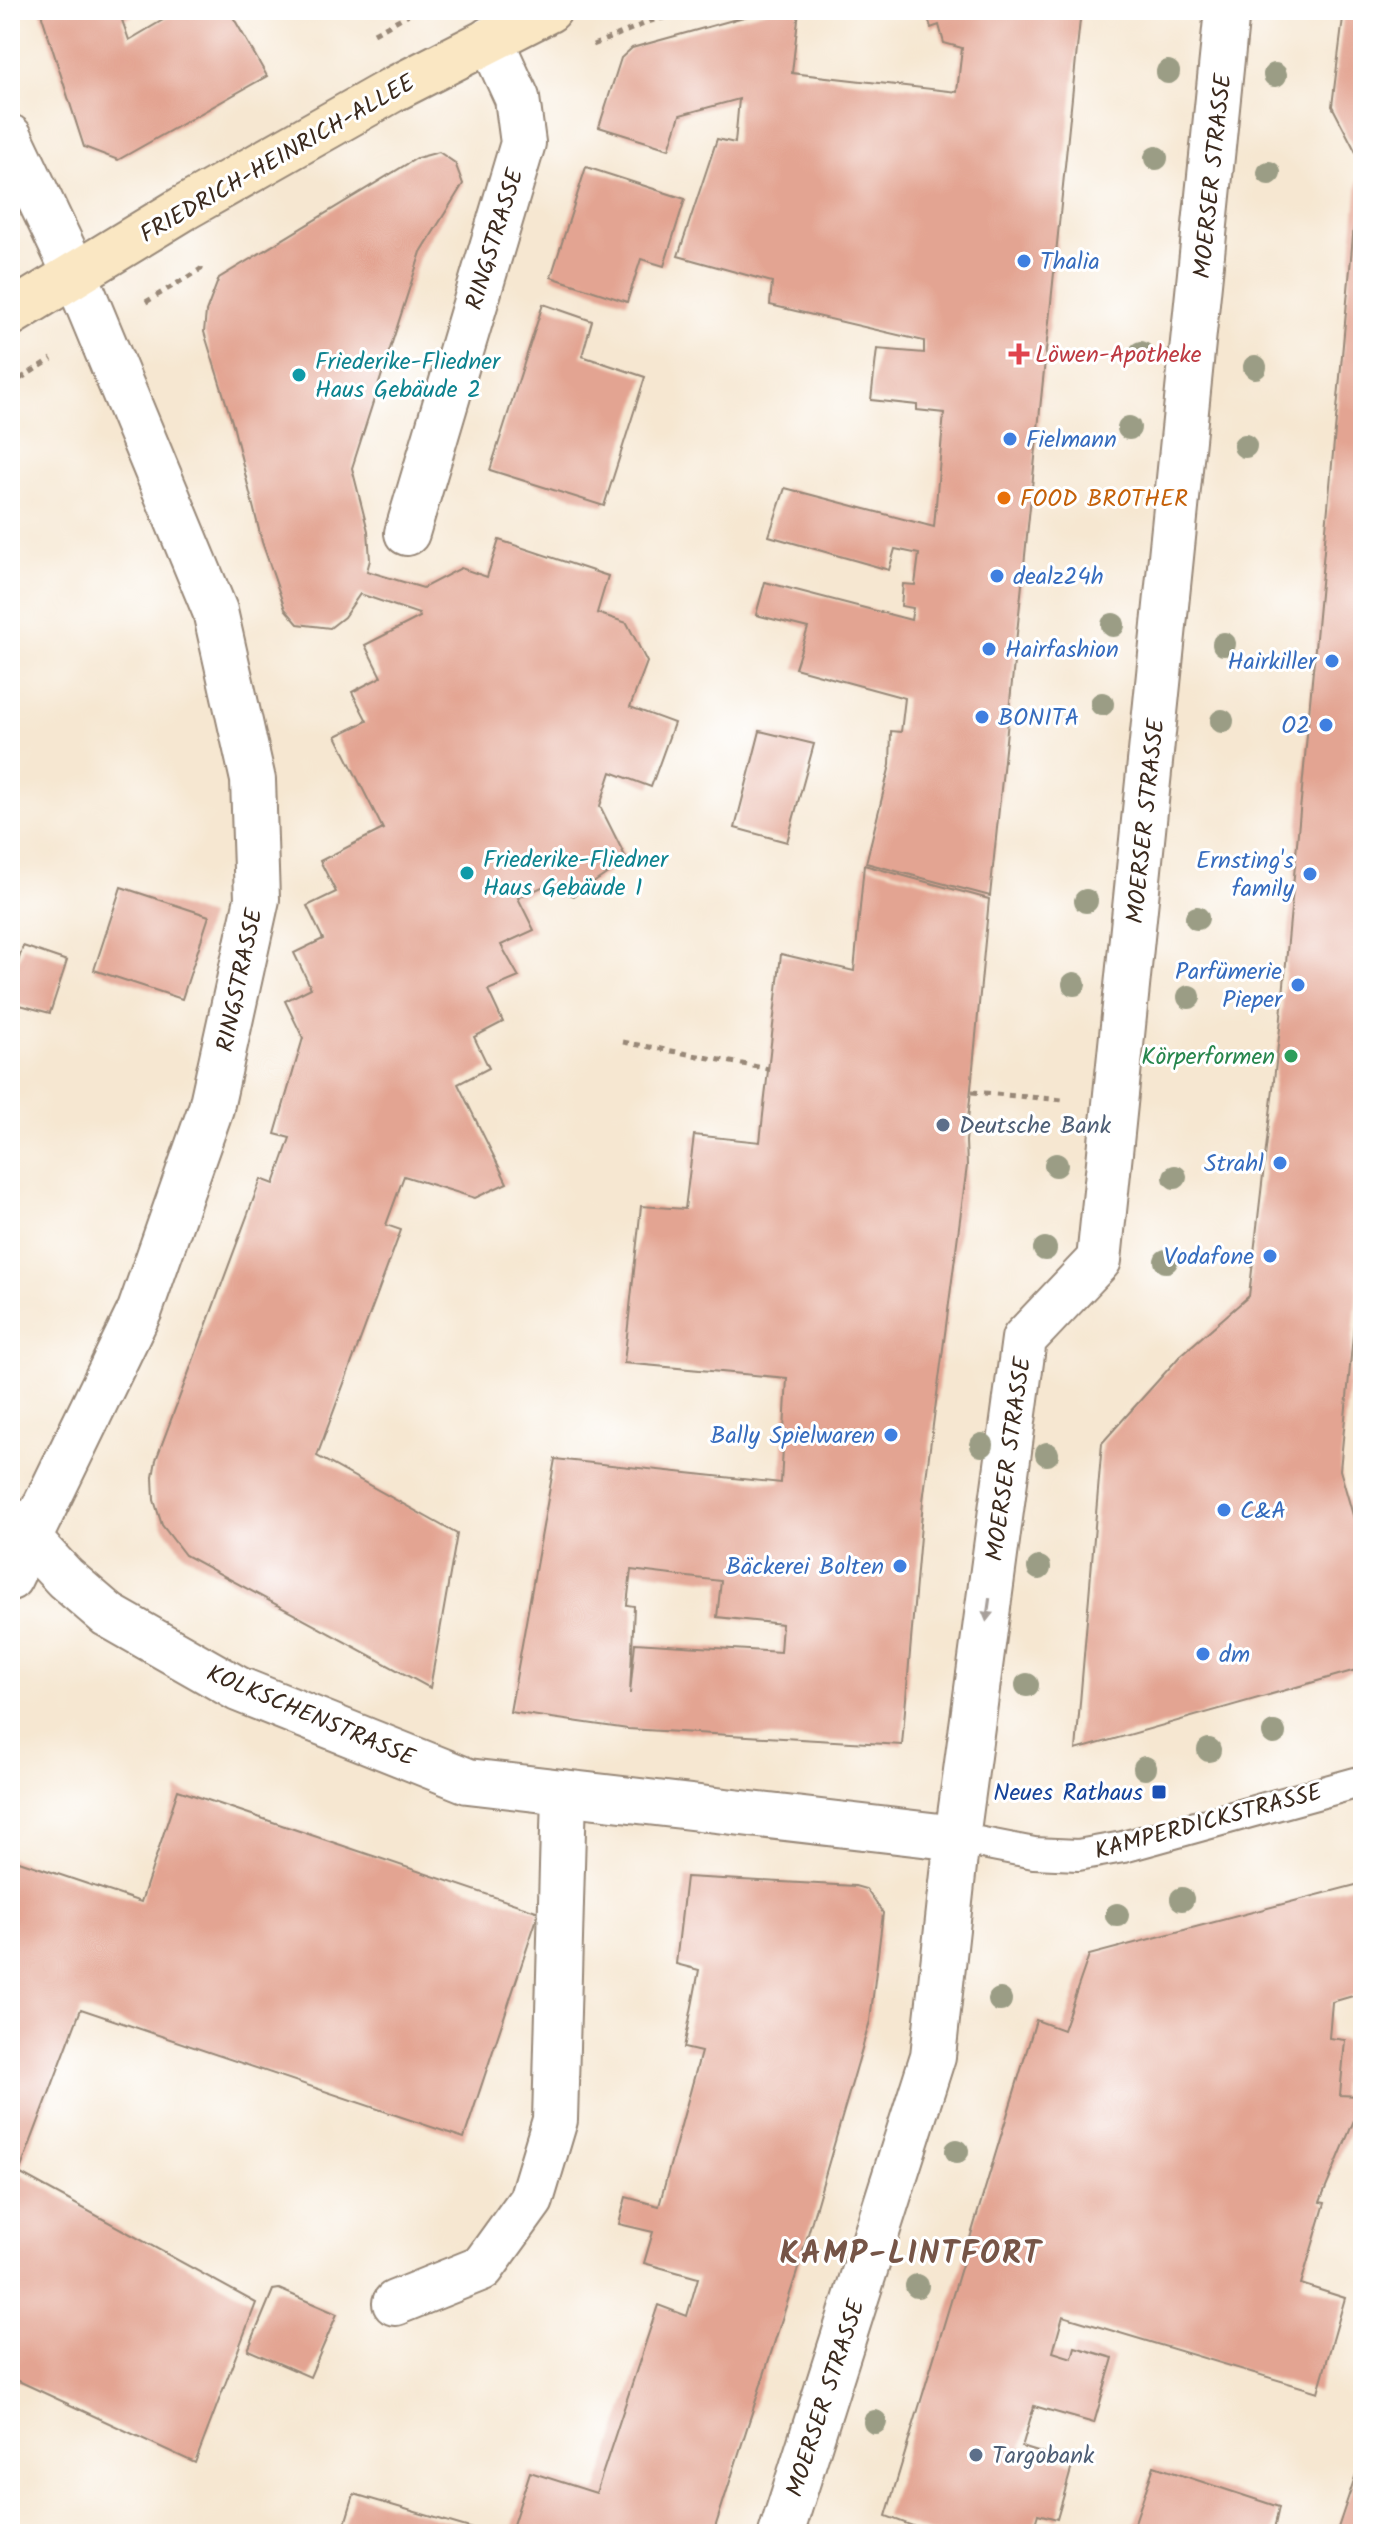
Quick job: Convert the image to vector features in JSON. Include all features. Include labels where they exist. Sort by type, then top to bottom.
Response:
[{"type":"main road","name":"FRIEDRICH-HEINRICH-ALLEE","points":[[10,314],[184,208],[490,39],[549,10]]},
{"type":"street","name":"MOERSER STRASSE","points":[[781,2534],[933,2056],[957,1838],[1024,1339],[1099,1260],[1227,10]]},
{"type":"street","name":"RINGSTRASSE","points":[[407,533],[523,143],[517,98],[490,39]]},
{"type":"street","name":"RINGSTRASSE","points":[[10,137],[76,276],[215,611],[253,780],[257,899],[211,1108],[140,1310],[16,1546]]},
{"type":"street","name":"KOLKSCHENSTRASSE","points":[[16,1546],[108,1615],[238,1689],[468,1781],[957,1838]]},
{"type":"street","points":[[395,2303],[482,2268],[531,2200],[555,2120],[564,1794]]},
{"type":"lane","name":"KAMPERDICKSTRASSE","points":[[957,1838],[1034,1853],[1088,1853],[1123,1847],[1363,1781]]},
{"type":"path","points":[[623,1042],[769,1069]]},
{"type":"path","points":[[972,1092],[1116,1105]]},
{"type":"building","points":[[40,10],[130,10],[133,16],[122,20],[129,40],[180,10],[229,10],[267,76],[118,160],[84,147]]},
{"type":"building","points":[[769,10],[799,10],[792,73],[957,92],[962,48],[944,43],[939,25],[931,28],[926,10],[1081,10],[990,896],[866,863],[890,765],[891,731],[901,732],[905,698],[795,668],[808,628],[756,615],[765,582],[911,620],[913,608],[901,606],[903,584],[915,585],[919,554],[895,549],[889,570],[769,536],[785,488],[934,527],[944,413],[917,410],[917,405],[871,400],[877,349],[924,353],[924,341],[770,305],[772,282],[678,256],[717,139],[735,143],[739,99],[680,115],[669,149],[599,127],[621,58],[632,48]]},
{"type":"building","points":[[1344,10],[1363,10],[1363,1232],[1340,1470],[1363,1550],[1363,1668],[1076,1750],[1102,1443],[1180,1356],[1249,1296],[1280,1028],[1360,160],[1332,106]]},
{"type":"building","points":[[439,152],[455,163],[463,184],[421,252],[352,468],[368,531],[370,560],[367,571],[423,588],[461,568],[487,577],[499,540],[608,576],[597,613],[627,623],[647,662],[630,707],[674,723],[651,787],[611,772],[600,806],[627,860],[574,896],[544,886],[518,898],[534,930],[501,945],[519,977],[488,990],[503,1022],[474,1037],[489,1068],[458,1084],[507,1183],[475,1198],[404,1176],[386,1225],[401,1230],[317,1456],[457,1534],[430,1688],[185,1555],[162,1525],[154,1500],[153,1477],[156,1460],[261,1179],[274,1184],[290,1138],[275,1134],[303,1038],[285,1001],[311,988],[294,953],[323,939],[307,906],[336,892],[320,861],[383,829],[336,736],[367,721],[352,692],[381,677],[365,645],[420,617],[419,614],[360,594],[344,617],[330,628],[298,624],[285,609],[262,542],[233,425],[204,332],[206,312],[219,278],[417,158]]},
{"type":"building","points":[[586,167],[685,199],[664,266],[641,259],[627,302],[551,277]]},
{"type":"building","points":[[543,304],[592,321],[582,356],[645,377],[604,506],[490,470]]},
{"type":"building","points":[[760,731],[814,744],[787,842],[735,828]]},
{"type":"building","points":[[864,865],[989,899],[966,1141],[967,1166],[923,1501],[902,1745],[628,1729],[510,1712],[555,1459],[781,1483],[787,1378],[624,1363],[641,1206],[685,1209],[694,1135],[760,1142],[781,954],[854,971]],"holes":[[[631,1570],[721,1581],[717,1617],[782,1624],[780,1652],[635,1643],[630,1694],[634,1606],[627,1605]]]},
{"type":"building","points":[[121,887],[209,916],[182,999],[94,970]]},
{"type":"building","points":[[23,946],[67,961],[50,1013],[16,1004],[14,974]]},
{"type":"building","points":[[178,1790],[539,1912],[464,2138],[81,2009],[19,2173],[256,2303],[195,2463],[10,2377],[10,1858],[141,1902]]},
{"type":"building","points":[[686,1877],[866,1889],[883,1913],[870,2021],[797,2272],[713,2534],[510,2534],[530,2472],[596,2493],[658,2305],[687,2316],[698,2278],[644,2263],[653,2232],[619,2224],[626,2197],[659,2206],[701,2052],[684,2048],[699,1970],[676,1964]]},
{"type":"building","points":[[1363,1883],[1363,1993],[1332,2002],[1329,2038],[1345,2040],[1340,2095],[1358,2096],[1355,2118],[1320,2202],[1325,2203],[1301,2284],[1345,2298],[1318,2392],[1063,2316],[1053,2352],[1072,2358],[1075,2347],[1113,2358],[1094,2423],[1034,2406],[1022,2447],[1073,2463],[1057,2519],[1038,2514],[1032,2534],[934,2534],[886,2516],[1036,2020],[1063,2030],[1089,1955]]},
{"type":"building","points":[[279,2289],[337,2314],[310,2377],[248,2350],[273,2290]]},
{"type":"building","points":[[1362,2456],[1363,2534],[1336,2534]]},
{"type":"building","points":[[1154,2466],[1279,2507],[1273,2534],[1131,2534]]},
{"type":"building","points":[[354,2494],[487,2533],[487,2534],[342,2534]]},
{"type":"place","name":"Thalia","points":[[1024,261]]},
{"type":"place","name":"Löwen-Apotheke","points":[[1019,354]]},
{"type":"place","name":"Friederike-Fliedner Haus Gebäude 2","points":[[299,375]]},
{"type":"place","name":"Fielmann","points":[[1010,439]]},
{"type":"place","name":"FOOD BROTHER","points":[[1004,498]]},
{"type":"place","name":"dealz24h","points":[[997,576]]},
{"type":"place","name":"Hairfashion","points":[[989,649]]},
{"type":"place","name":"Hairkiller","points":[[1332,661]]},
{"type":"place","name":"BONITA","points":[[982,717]]},
{"type":"place","name":"O2","points":[[1326,725]]},
{"type":"place","name":"Friederike-Fliedner Haus Gebäude 1","points":[[467,873]]},
{"type":"place","name":"Ernsting's family","points":[[1310,874]]},
{"type":"place","name":"Parfümerie Pieper","points":[[1298,985]]},
{"type":"place","name":"Körperformen","points":[[1291,1056]]},
{"type":"place","name":"Deutsche Bank","points":[[943,1125]]},
{"type":"place","name":"Strahl","points":[[1280,1163]]},
{"type":"place","name":"Vodafone","points":[[1270,1256]]},
{"type":"place","name":"Bally Spielwaren","points":[[891,1435]]},
{"type":"place","name":"C&A","points":[[1224,1510]]},
{"type":"place","name":"Bäckerei Bolten","points":[[900,1566]]},
{"type":"place","name":"dm","points":[[1203,1654]]},
{"type":"place","name":"Neues Rathaus","points":[[1159,1792]]},
{"type":"place","name":"Targobank","points":[[976,2455]]},
{"type":"district","name":"KAMP-LINTFORT","points":[[911,2252]]}]
